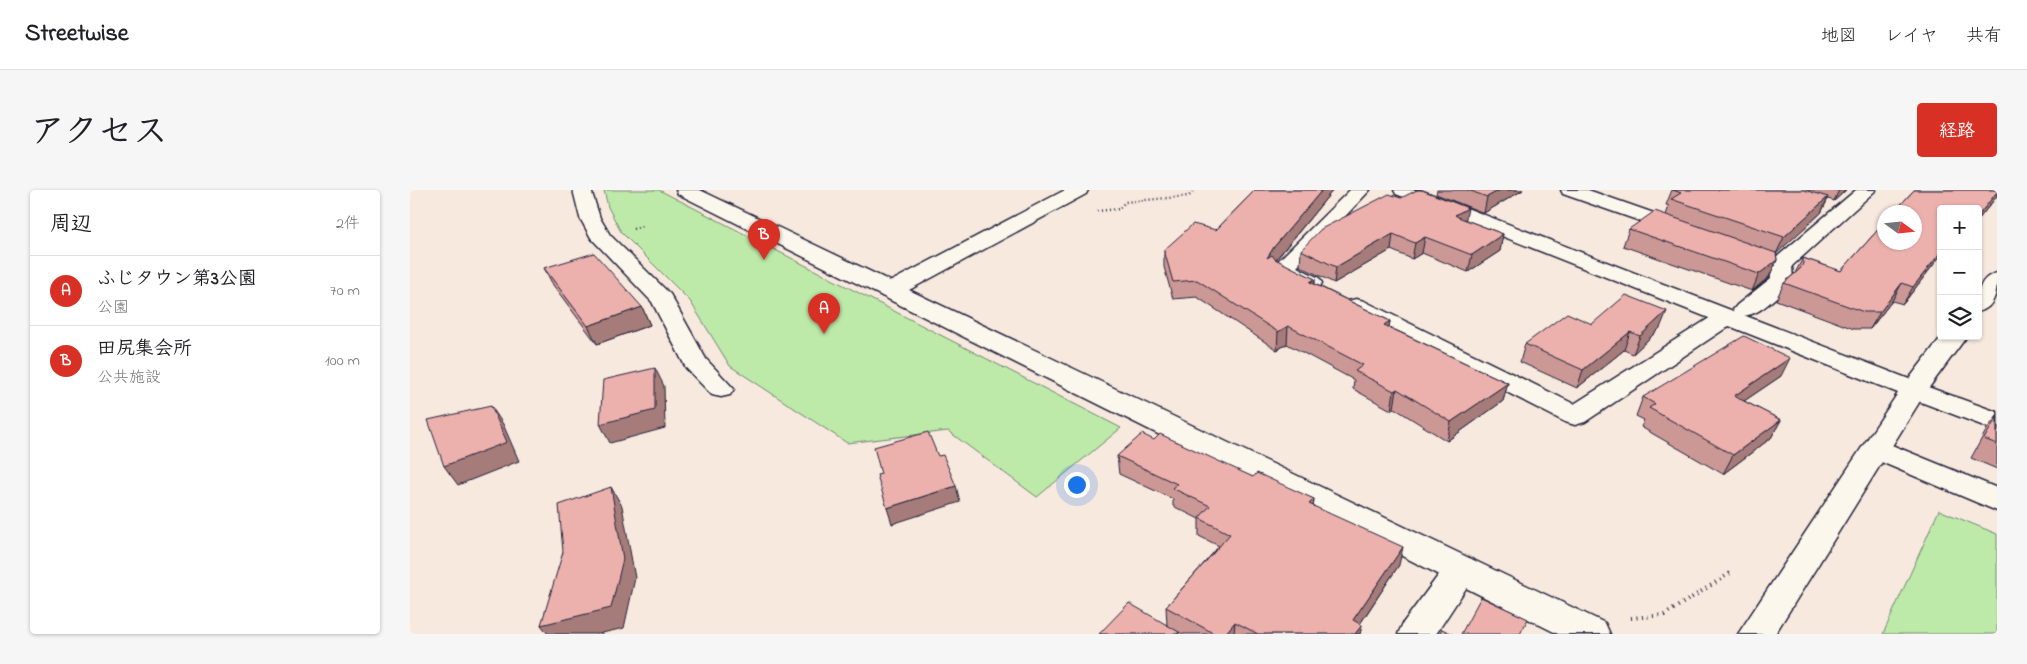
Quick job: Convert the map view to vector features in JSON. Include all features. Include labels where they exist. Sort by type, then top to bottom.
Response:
[{"type":"street","points":[[582,190],[590,218],[601,238],[662,299],[695,363],[721,389]]},
{"type":"street","points":[[685,190],[1592,634]]},
{"type":"street","points":[[890,291],[1079,190]]},
{"type":"street","points":[[1361,190],[1283,269],[1575,416],[1736,313],[1782,280],[1781,264],[1833,209],[1867,190]]},
{"type":"street","points":[[1403,190],[1736,313],[1914,390],[1997,422]]},
{"type":"street","points":[[1570,190],[1698,235]]},
{"type":"street","points":[[1726,245],[1781,264]]},
{"type":"street","points":[[1982,300],[1997,280]]},
{"type":"street","points":[[1756,634],[1914,390],[1952,340]]},
{"type":"street","points":[[1877,449],[1997,500]]},
{"type":"street","points":[[1416,634],[1461,570]]},
{"type":"path","points":[[1091,212],[1120,209],[1125,202],[1189,196],[1195,190]]},
{"type":"path","points":[[1631,618],[1664,615],[1732,572]]},
{"type":"green space","points":[[604,190],[659,190],[1121,428],[1037,497],[948,431],[847,443],[730,366],[690,301],[621,232],[608,207]]},
{"type":"green space","points":[[1939,510],[1997,534],[1997,634],[1883,634]]},
{"type":"building","points":[[1255,190],[1322,190],[1267,258],[1272,255],[1275,259],[1315,279],[1310,282],[1390,321],[1384,325],[1508,383],[1451,422],[1397,389],[1394,391],[1355,371],[1363,365],[1288,326],[1278,332],[1197,280],[1173,282],[1164,250],[1193,224],[1216,230]]},
{"type":"building","points":[[1417,190],[1422,190],[1468,208],[1455,215],[1503,234],[1472,255],[1425,237],[1415,243],[1393,234],[1336,267],[1301,250],[1321,229],[1389,194],[1401,198]]},
{"type":"building","points":[[1468,190],[1500,190],[1487,197]]},
{"type":"building","points":[[1673,190],[1804,190],[1828,197],[1784,237],[1671,199],[1681,193]]},
{"type":"building","points":[[1914,190],[1997,190],[1982,211],[1982,205],[1937,205],[1937,257],[1913,287],[1902,283],[1880,312],[1864,312],[1784,283],[1800,269],[1803,264],[1803,258],[1841,271],[1877,231],[1877,250],[1922,250],[1922,205],[1900,205]]},
{"type":"building","points":[[1655,211],[1776,253],[1777,260],[1759,274],[1629,229]]},
{"type":"building","points":[[594,253],[642,307],[588,326],[544,268]]},
{"type":"building","points":[[1626,295],[1667,311],[1640,336],[1630,332],[1583,370],[1525,344],[1567,313],[1592,324]]},
{"type":"building","points":[[1744,336],[1790,358],[1734,396],[1781,420],[1733,455],[1649,408],[1655,404],[1643,397]]},
{"type":"building","points":[[655,368],[655,410],[600,424],[603,380]]},
{"type":"building","points":[[491,406],[507,442],[444,466],[428,420]]},
{"type":"building","points":[[1997,417],[1997,444],[1984,439]]},
{"type":"building","points":[[928,432],[938,456],[943,455],[956,486],[887,508],[877,475],[881,474],[874,447]]},
{"type":"building","points":[[1142,434],[1154,440],[1160,434],[1253,477],[1257,473],[1314,499],[1309,504],[1403,547],[1353,620],[1362,625],[1355,634],[1258,634],[1235,622],[1225,634],[1215,634],[1166,607],[1230,534],[1199,518],[1210,506],[1172,488],[1177,484],[1117,456]]},
{"type":"building","points":[[611,487],[623,559],[611,608],[541,625],[563,552],[559,505]]},
{"type":"building","points":[[1481,597],[1528,619],[1520,634],[1461,634]]},
{"type":"building","points":[[1129,603],[1179,632],[1177,634],[1099,634]]},
{"type":"building","points":[[1442,629],[1452,634],[1439,634]]},
{"type":"place","name":"田尻集会所","points":[[764,260]]},
{"type":"place","name":"ふじタウン第3公園","points":[[824,334]]}]
